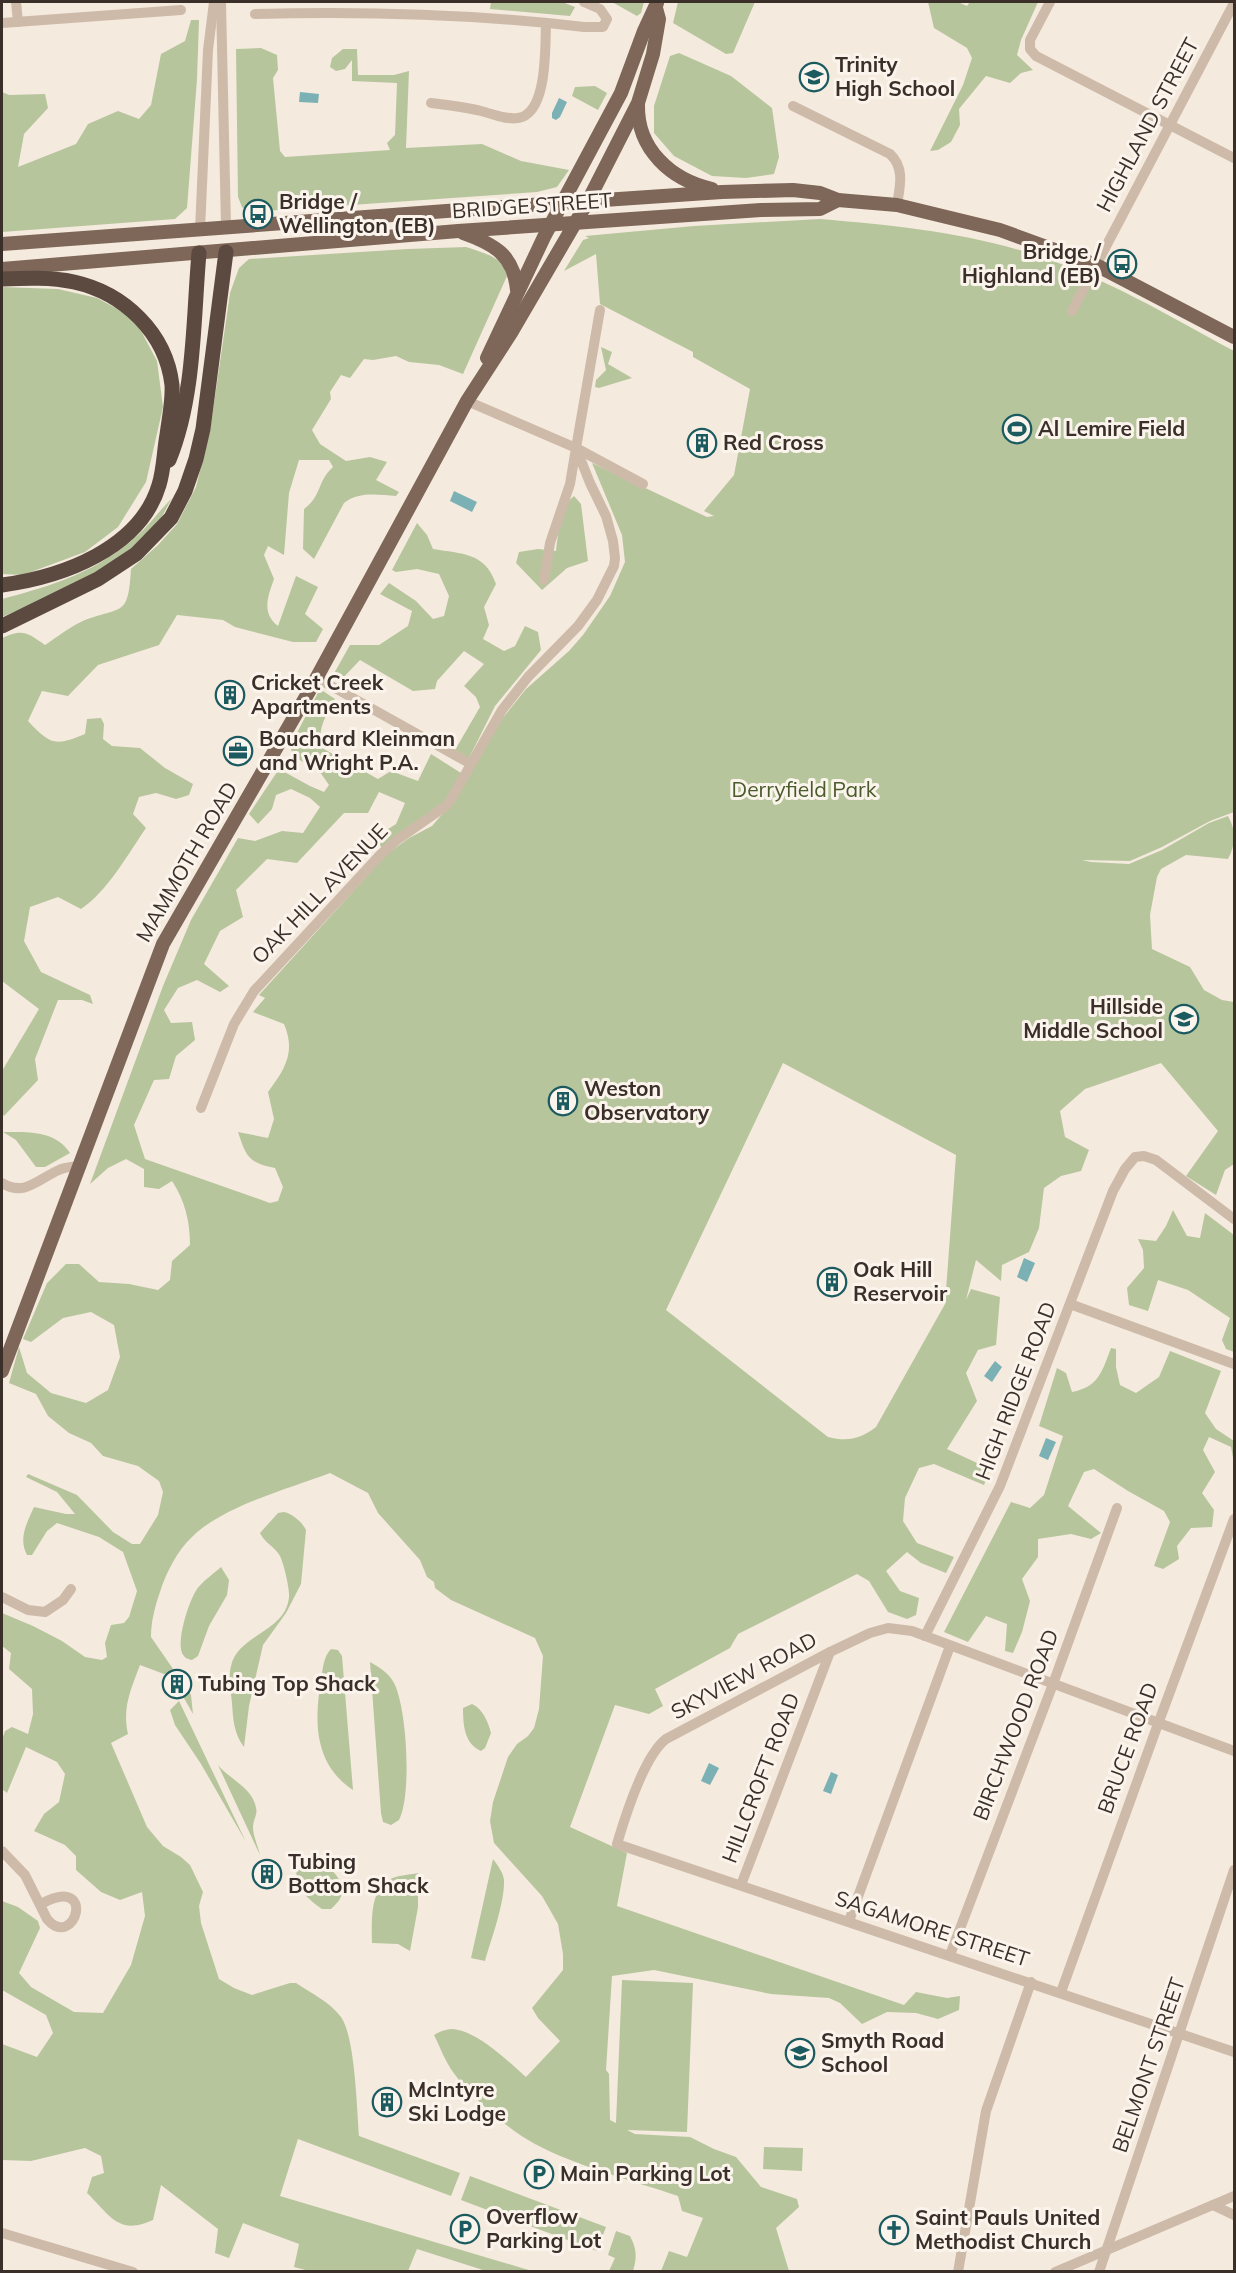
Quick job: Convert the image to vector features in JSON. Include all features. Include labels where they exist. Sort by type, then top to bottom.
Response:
[{"type":"highway","points":[[2,626],[98,579],[136,554],[171,518],[185,491],[203,429],[226,252]]},
{"type":"highway","points":[[2,585],[40,578],[86,562],[107,549],[140,520],[148,509],[177,440],[188,380],[199,253]]},
{"type":"highway","points":[[2,279],[48,278],[92,287],[127,305],[153,333],[166,361],[172,385],[171,410],[159,484]]},
{"type":"main road","name":"MAMMOTH ROAD","points":[[467,401],[511,333],[575,225],[638,103],[653,54],[659,19],[657,5]]},
{"type":"main road","name":"MAMMOTH ROAD","points":[[2,1371],[163,944],[317,678],[467,401],[518,291],[621,93],[644,31],[657,5]]},
{"type":"main road","points":[[638,103],[641,128],[651,149],[667,169],[688,182],[722,192]]},
{"type":"main road","name":"BRIDGE STREET","points":[[2,244],[588,201],[722,192],[793,190],[820,193],[838,200],[897,205],[1000,230],[1096,265],[1234,336]]},
{"type":"main road","name":"BRIDGE STREET","points":[[2,269],[458,231],[575,225],[761,210],[820,209],[838,200]]},
{"type":"main road","points":[[563,203],[575,225]]},
{"type":"main road","points":[[226,227],[226,252]]},
{"type":"main road","points":[[199,253],[201,230]]},
{"type":"main road","points":[[458,231],[491,245],[506,257],[513,266],[518,291]]},
{"type":"street","points":[[16,2],[18,22]]},
{"type":"street","points":[[201,230],[208,50],[214,2]]},
{"type":"street","points":[[221,2],[226,227]]},
{"type":"street","points":[[255,14],[353,12],[428,14],[599,28],[606,23],[608,19],[605,14],[584,2]]},
{"type":"street","points":[[1050,2],[1030,40],[1030,49],[1036,56],[1234,158]]},
{"type":"street","name":"HIGHLAND STREET","points":[[1072,310],[1234,3]]},
{"type":"street","points":[[2,23],[181,10]]},
{"type":"street","points":[[431,103],[506,118],[525,116],[536,105],[540,92],[546,23]]},
{"type":"street","points":[[794,106],[890,154],[897,161],[901,180],[897,205]]},
{"type":"street","points":[[544,580],[550,543],[570,484],[600,310]]},
{"type":"street","points":[[467,401],[576,448],[643,484]]},
{"type":"street","name":"OAK HILL AVENUE","points":[[201,1108],[234,1024],[254,991],[381,854],[446,806],[502,710],[528,677],[578,626],[597,600],[614,566],[613,541],[606,516],[576,448]]},
{"type":"street","points":[[317,678],[471,764]]},
{"type":"street","name":"HIGH RIDGE ROAD","points":[[925,1636],[1000,1486],[1113,1191],[1125,1169],[1135,1157],[1144,1156],[1156,1160],[1234,1219]]},
{"type":"street","points":[[2,1183],[16,1188],[28,1188],[59,1170],[78,1166]]},
{"type":"street","points":[[1070,1304],[1234,1364]]},
{"type":"street","name":"BIRCHWOOD ROAD","points":[[950,1955],[1117,1508]]},
{"type":"street","name":"BRUCE ROAD","points":[[1061,1992],[1234,1519]]},
{"type":"street","points":[[2,1597],[28,1610],[45,1612],[63,1600],[71,1589]]},
{"type":"street","name":"SKYVIEW ROAD","points":[[617,1844],[644,1773],[660,1743],[830,1652],[870,1632],[888,1628],[905,1629],[925,1636],[1234,1751]]},
{"type":"street","points":[[849,1922],[950,1646]]},
{"type":"street","name":"HILLCROFT ROAD","points":[[741,1885],[830,1652]]},
{"type":"street","name":"SAGAMORE STREET","points":[[617,1844],[1234,2052]]},
{"type":"street","points":[[2,1851],[25,1875],[40,1904]]},
{"type":"street","name":"BELMONT STREET","points":[[1100,2271],[1234,1870]]},
{"type":"street","points":[[1223,1905],[1234,1909]]},
{"type":"street","points":[[958,2271],[983,2122],[1004,2055],[1031,1982]]},
{"type":"street","points":[[1055,2271],[1234,2196]]},
{"type":"street","points":[[1213,2205],[1234,2215]]},
{"type":"street","points":[[2,2233],[133,2271]]},
{"type":"green space","points":[[491,2],[562,2],[575,7],[570,16],[490,9]]},
{"type":"green space","points":[[612,2],[644,2],[641,13],[637,16]]},
{"type":"green space","points":[[678,2],[755,2],[733,53],[726,54],[673,23]]},
{"type":"green space","points":[[928,2],[958,2],[967,6],[970,2],[1038,2],[1021,40],[1017,55],[1033,70],[1021,73],[1010,83],[986,76],[959,109],[960,125],[951,142],[938,150],[930,151],[963,85],[972,58],[967,48],[934,28]]},
{"type":"green space","points":[[191,20],[199,20],[187,208],[175,219],[2,232],[2,92],[9,95],[45,94],[48,108],[24,134],[18,167],[76,144],[88,124],[118,111],[139,119],[151,105],[161,54],[185,41]]},
{"type":"green space","points":[[261,48],[277,55],[278,70],[273,78],[280,151],[285,157],[390,150],[387,143],[395,135],[397,83],[352,81],[352,60],[345,69],[336,71],[330,67],[332,58],[343,49],[357,49],[358,75],[394,75],[409,71],[406,148],[482,144],[521,161],[569,170],[557,187],[537,192],[249,212],[242,207],[238,197],[236,49]]},
{"type":"green space","points":[[679,53],[731,76],[772,108],[779,157],[774,174],[746,178],[712,176],[674,156],[654,133],[654,106],[670,56]]},
{"type":"green space","points":[[595,86],[607,93],[598,110],[572,96],[575,87]]},
{"type":"green space","name":"Derryfield Park","points":[[820,219],[900,227],[1006,246],[1058,263],[1110,285],[1234,351],[1234,812],[1210,821],[1130,861],[1082,860],[1129,864],[1162,850],[1209,823],[1228,816],[1234,837],[1228,859],[1186,855],[1161,869],[1157,877],[1150,915],[1152,949],[1190,967],[1204,990],[1222,1000],[1234,1002],[1234,1164],[1225,1170],[1216,1195],[1186,1176],[1218,1131],[1161,1063],[1085,1089],[1060,1111],[1065,1137],[1089,1150],[1081,1171],[1061,1176],[1044,1188],[1039,1228],[1029,1252],[1002,1265],[1001,1281],[976,1260],[966,1300],[971,1289],[1000,1297],[996,1345],[978,1350],[966,1373],[977,1401],[947,1449],[990,1469],[984,1485],[934,1464],[919,1468],[905,1498],[903,1521],[917,1543],[954,1557],[946,1573],[921,1563],[907,1552],[886,1571],[900,1591],[919,1598],[916,1615],[907,1619],[888,1612],[869,1581],[857,1574],[738,1634],[730,1648],[655,1689],[663,1706],[649,1714],[615,1705],[570,1827],[627,1853],[617,1906],[904,2005],[916,1992],[947,1998],[960,1996],[959,2010],[938,2019],[916,2013],[887,2012],[862,2024],[840,2003],[829,1998],[771,1994],[654,1970],[612,1976],[606,2070],[609,2074],[610,2120],[616,2123],[622,1980],[693,1983],[687,2132],[627,2130],[635,2134],[690,2137],[736,2157],[761,2187],[797,2199],[799,2207],[776,2228],[789,2271],[661,2271],[669,2251],[687,2257],[703,2218],[682,2211],[678,2196],[605,2173],[551,2152],[524,2138],[490,2112],[460,2081],[434,2035],[452,2029],[471,2035],[491,2047],[526,2077],[560,2041],[538,2018],[532,2008],[563,1970],[558,1924],[542,1896],[494,1843],[490,1821],[493,1802],[508,1757],[517,1744],[534,1728],[539,1709],[543,1656],[535,1638],[451,1600],[435,1588],[434,1582],[427,1577],[420,1560],[378,1513],[368,1493],[330,1473],[238,1507],[205,1526],[192,1537],[173,1563],[162,1585],[156,1603],[151,1637],[191,1695],[193,1714],[172,1677],[140,1665],[127,1707],[128,1734],[111,1743],[147,1827],[163,1846],[190,1865],[203,1892],[199,1906],[201,1923],[219,1979],[252,1995],[296,1983],[326,2002],[341,2017],[346,2027],[352,2056],[359,2136],[460,2173],[451,2196],[298,2139],[280,2196],[532,2271],[486,2271],[417,2249],[408,2271],[309,2271],[294,2267],[299,2244],[243,2223],[229,2258],[215,2253],[218,2229],[161,2185],[153,2220],[131,2226],[116,2221],[87,2193],[92,2177],[104,2173],[101,2156],[85,2148],[31,2161],[2,2160],[2,2044],[37,2057],[53,2033],[46,2015],[2,1990],[2,1901],[18,1907],[38,1921],[40,1928],[19,1973],[31,1987],[74,2012],[103,2013],[131,1965],[145,1916],[142,1892],[120,1900],[101,1892],[76,1870],[76,1856],[65,1845],[34,1831],[44,1814],[59,1802],[65,1774],[57,1762],[26,1747],[7,1793],[2,1789],[2,1740],[5,1731],[12,1727],[28,1734],[33,1714],[32,1689],[9,1669],[11,1653],[2,1646],[2,1613],[62,1641],[85,1657],[102,1660],[107,1657],[105,1643],[111,1625],[124,1623],[129,1617],[137,1591],[123,1552],[99,1537],[57,1523],[47,1531],[32,1555],[27,1555],[23,1537],[34,1507],[75,1514],[57,1492],[26,1477],[28,1474],[77,1495],[113,1532],[132,1544],[140,1544],[158,1515],[163,1492],[159,1481],[138,1466],[103,1456],[91,1443],[69,1433],[48,1416],[36,1394],[9,1383],[19,1347],[27,1373],[51,1393],[86,1403],[108,1390],[120,1357],[114,1325],[91,1312],[63,1318],[31,1342],[23,1339],[47,1283],[66,1264],[79,1264],[99,1282],[129,1284],[158,1290],[170,1280],[172,1261],[190,1245],[186,1212],[172,1181],[159,1189],[144,1187],[144,1169],[126,1159],[108,1168],[90,1184],[163,986],[191,920],[238,838],[255,841],[282,831],[303,833],[320,807],[310,798],[291,789],[276,795],[272,809],[258,824],[249,814],[279,769],[324,792],[329,785],[320,772],[293,756],[290,746],[320,689],[335,699],[321,729],[322,748],[378,779],[391,771],[418,781],[431,754],[461,773],[445,803],[383,849],[374,838],[396,824],[405,803],[379,792],[368,813],[344,813],[297,863],[267,859],[236,890],[243,917],[220,931],[204,964],[229,986],[220,992],[197,980],[178,988],[164,1010],[171,1023],[192,1022],[195,1040],[176,1056],[169,1079],[154,1080],[134,1125],[145,1159],[270,1203],[278,1201],[283,1187],[275,1168],[259,1164],[249,1157],[238,1132],[268,1138],[274,1119],[268,1092],[284,1068],[289,1052],[284,1024],[253,1012],[265,998],[259,995],[387,854],[409,838],[432,826],[457,797],[502,719],[526,689],[569,651],[610,596],[625,562],[622,535],[592,463],[707,517],[714,516],[704,511],[734,475],[750,389],[693,357],[693,352],[600,304],[596,254],[564,271],[583,240],[589,238],[585,236],[694,226]],"holes":[[[783,1063],[956,1155],[945,1304],[876,1427],[865,1434],[848,1439],[828,1437],[666,1310]]]},
{"type":"green space","points":[[466,247],[497,260],[505,269],[507,276],[463,374],[439,365],[409,362],[396,356],[373,360],[364,359],[350,378],[341,375],[330,392],[331,399],[312,430],[320,444],[346,461],[370,457],[387,462],[376,480],[399,492],[396,496],[363,495],[344,503],[314,559],[303,549],[304,509],[314,499],[324,478],[333,467],[329,460],[299,460],[289,493],[284,555],[268,546],[264,555],[274,579],[267,604],[269,616],[278,626],[296,576],[318,587],[305,614],[323,629],[316,642],[293,642],[235,627],[223,620],[177,615],[159,645],[98,665],[68,696],[42,691],[28,721],[48,739],[59,742],[75,738],[85,734],[87,719],[101,718],[104,724],[103,739],[112,746],[140,748],[165,768],[193,784],[189,795],[176,799],[156,793],[139,797],[133,814],[146,828],[108,883],[91,902],[81,909],[58,897],[30,907],[24,941],[41,972],[90,995],[93,1004],[82,1000],[58,1000],[35,1059],[38,1080],[4,1116],[2,1113],[2,1071],[39,1009],[2,981],[2,638],[15,633],[24,633],[45,645],[80,622],[121,607],[128,595],[131,569],[177,524],[196,487],[210,431],[230,293],[239,268],[249,259]]},
{"type":"green space","points":[[2,287],[58,289],[97,298],[123,312],[140,329],[157,361],[163,407],[146,482],[118,527],[85,552],[23,575],[2,574]]},
{"type":"green space","points":[[601,347],[612,352],[608,364],[632,378],[599,388],[595,387],[596,380],[606,370]]},
{"type":"green space","points":[[574,496],[581,504],[588,561],[567,568],[542,590],[516,563],[519,552],[538,549],[556,551],[563,514]]},
{"type":"green space","points":[[172,498],[153,530],[122,558],[83,581],[2,617],[2,599],[57,583],[91,568],[123,548]]},
{"type":"green space","points":[[417,523],[427,535],[433,549],[471,556],[486,566],[491,574],[496,584],[484,607],[489,625],[483,639],[504,651],[515,646],[525,626],[538,632],[541,650],[495,706],[469,758],[455,750],[480,707],[476,697],[464,686],[484,664],[464,651],[437,681],[435,689],[413,691],[360,660],[340,681],[332,677],[350,645],[379,645],[408,626],[412,611],[380,594],[389,583],[416,601],[433,619],[444,616],[449,596],[439,574],[417,569],[396,572],[392,570]]},
{"type":"green space","points":[[3,1132],[49,1136],[64,1145],[70,1153],[45,1167],[36,1167],[16,1140]]},
{"type":"green space","points":[[1173,1210],[1187,1236],[1200,1238],[1205,1213],[1234,1235],[1234,1352],[1226,1349],[1222,1340],[1230,1318],[1188,1290],[1158,1280],[1148,1311],[1129,1305],[1127,1288],[1144,1268],[1143,1250],[1138,1239],[1156,1241]]},
{"type":"green space","points":[[1111,1348],[1116,1349],[1116,1367],[1120,1385],[1136,1393],[1159,1377],[1170,1351],[1221,1371],[1205,1413],[1216,1429],[1234,1441],[1234,1463],[1231,1447],[1209,1437],[1203,1450],[1215,1472],[1202,1493],[1214,1510],[1212,1527],[1191,1528],[1177,1546],[1179,1559],[1163,1569],[1154,1566],[1170,1522],[1164,1511],[1094,1469],[1084,1472],[1068,1506],[1101,1533],[1091,1539],[1071,1534],[1038,1539],[1038,1557],[1022,1579],[1030,1601],[1022,1632],[1013,1653],[1005,1651],[1007,1624],[986,1616],[968,1642],[944,1632],[1011,1502],[1030,1508],[1044,1495],[1063,1436],[1039,1426],[1057,1368],[1066,1373],[1072,1392],[1081,1390],[1098,1377]]},
{"type":"green space","points":[[284,1512],[297,1519],[306,1530],[301,1584],[286,1613],[263,1645],[249,1706],[244,1747],[236,1732],[234,1721],[230,1670],[235,1655],[280,1618],[286,1609],[289,1593],[282,1561],[260,1533],[278,1513]]},
{"type":"green space","points":[[221,1567],[229,1580],[227,1595],[209,1626],[198,1656],[192,1660],[188,1659],[181,1651],[181,1643],[190,1603],[199,1586]]},
{"type":"green space","points":[[331,1649],[338,1650],[342,1656],[353,1790],[340,1780],[331,1768],[320,1741],[319,1696],[324,1663]]},
{"type":"green space","points":[[370,1662],[392,1679],[402,1711],[405,1731],[406,1792],[399,1820],[391,1825],[383,1822],[381,1813]]},
{"type":"green space","points":[[179,1701],[246,1842],[201,1764],[175,1725],[170,1710]]},
{"type":"green space","points":[[472,1704],[482,1712],[491,1733],[485,1748],[481,1751],[471,1744],[464,1727],[463,1708]]},
{"type":"green space","points":[[218,1765],[246,1789],[254,1801],[256,1815],[253,1830],[260,1855]]},
{"type":"green space","points":[[312,1857],[328,1866],[337,1876],[342,1887],[338,1902],[331,1909],[322,1909],[303,1892],[297,1882],[297,1869]]},
{"type":"green space","points":[[493,1859],[503,1874],[504,1889],[485,1961],[471,1958]]},
{"type":"green space","points":[[418,1873],[418,1907],[410,1951],[398,1944],[372,1943],[373,1908],[378,1892],[392,1878]]},
{"type":"green space","points":[[764,2147],[803,2148],[802,2171],[763,2169]]},
{"type":"green space","points":[[470,2176],[606,2227],[597,2251],[461,2200]]},
{"type":"green space","points":[[616,2231],[630,2236],[634,2245],[636,2254],[633,2271],[609,2271],[615,2258],[608,2255]]},
{"type":"water","points":[[300,92],[319,94],[318,103],[299,102]]},
{"type":"water","points":[[559,98],[567,102],[560,117],[556,120],[552,118],[552,113]]},
{"type":"water","points":[[454,491],[477,502],[472,512],[450,501]]},
{"type":"water","points":[[1024,1258],[1035,1263],[1027,1282],[1017,1277]]},
{"type":"water","points":[[995,1361],[1002,1367],[992,1382],[984,1376]]},
{"type":"water","points":[[1046,1438],[1056,1442],[1048,1460],[1039,1456]]},
{"type":"water","points":[[709,1763],[719,1768],[710,1785],[701,1781]]},
{"type":"water","points":[[831,1772],[838,1775],[831,1794],[823,1791]]},
{"type":"place","name":"Trinity High School","points":[[814,77]]},
{"type":"place","name":"Bridge / Wellington (EB)","points":[[258,214]]},
{"type":"place","name":"Bridge / Highland (EB)","points":[[1122,264]]},
{"type":"place","name":"Al Lemire Field","points":[[1017,429]]},
{"type":"place","name":"Red Cross","points":[[702,443]]},
{"type":"place","name":"Cricket Creek Apartments","points":[[230,695]]},
{"type":"place","name":"Bouchard Kleinman and Wright P.A.","points":[[238,751]]},
{"type":"place","name":"Hillside Middle School","points":[[1184,1019]]},
{"type":"place","name":"Weston Observatory","points":[[563,1101]]},
{"type":"place","name":"Oak Hill Reservoir","points":[[832,1282]]},
{"type":"place","name":"Tubing Top Shack","points":[[177,1684]]},
{"type":"place","name":"Tubing Bottom Shack","points":[[267,1874]]},
{"type":"place","name":"Smyth Road School","points":[[800,2053]]},
{"type":"place","name":"McIntyre Ski Lodge","points":[[387,2102]]},
{"type":"place","name":"Main Parking Lot","points":[[539,2174]]},
{"type":"place","name":"Overflow Parking Lot","points":[[465,2229]]},
{"type":"place","name":"Saint Pauls United Methodist Church","points":[[894,2230]]}]
